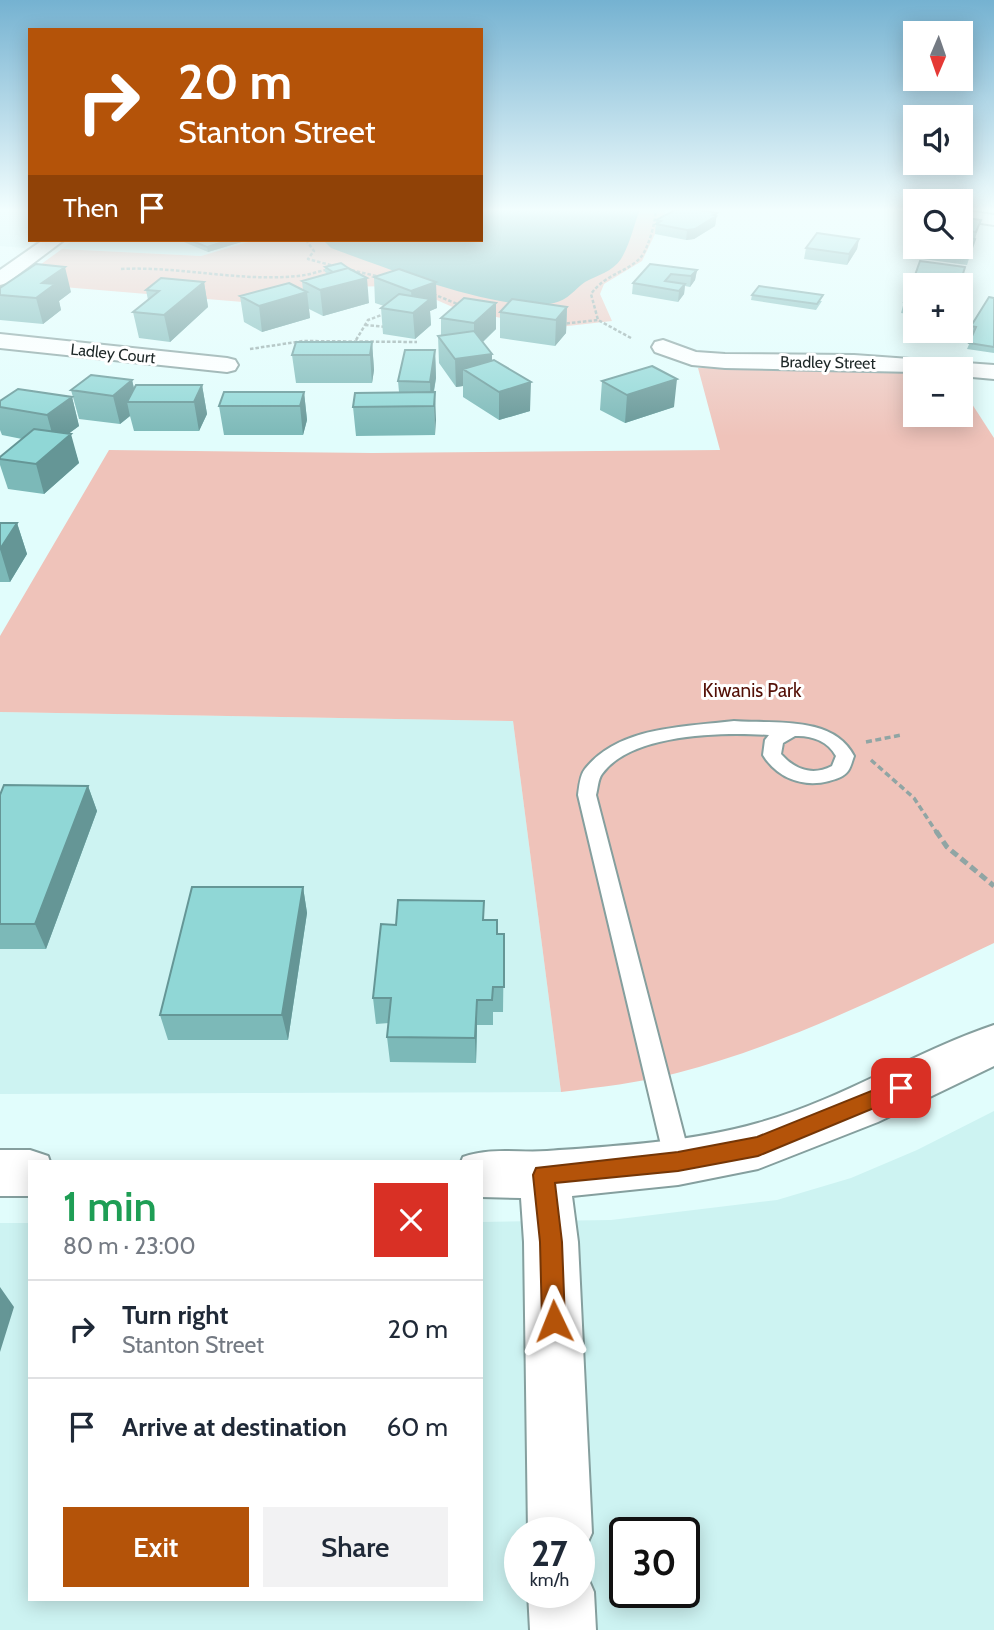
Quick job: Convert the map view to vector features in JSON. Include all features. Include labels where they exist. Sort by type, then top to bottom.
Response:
[{"type":"street","name":"Ladley Court","points":[[0,341],[227,365]]},
{"type":"street","name":"Bradley Street","points":[[663,347],[692,358],[725,361],[854,362],[994,372]]},
{"type":"street","points":[[483,1174],[544,1175],[678,1162],[758,1146],[861,1107],[994,1044]]},
{"type":"street","points":[[0,1173],[28,1173]]},
{"type":"street","points":[[544,1175],[551,1242],[560,1517]]},
{"type":"street","points":[[561,1608],[562,1630]]},
{"type":"lane","points":[[678,1162],[587,795],[592,773],[611,755],[647,737],[734,727],[791,731]]},
{"type":"path","points":[[597,285],[592,290],[598,320]]},
{"type":"path","points":[[424,290],[466,307]]},
{"type":"path","points":[[356,341],[368,320],[394,310]]},
{"type":"path","points":[[552,326],[598,320],[631,338]]},
{"type":"path","points":[[365,325],[392,327]]},
{"type":"path","points":[[250,349],[303,341],[416,342]]},
{"type":"path","points":[[855,744],[901,735]]},
{"type":"path","points":[[865,755],[914,798],[947,847],[994,886]]},
{"type":"shaded area","points":[[0,712],[513,721],[561,1092],[0,1094]]},
{"type":"shaded area","points":[[994,1111],[994,1630],[0,1630],[0,1223],[28,1223],[28,1601],[483,1601],[483,1222],[611,1220],[777,1200],[851,1178],[917,1150]]},
{"type":"green space","points":[[40,285],[604,285],[600,294],[612,321],[550,328],[457,309],[405,286],[320,287],[243,302]]},
{"type":"green space","name":"Kiwanis Park","points":[[698,368],[903,371],[903,427],[973,427],[973,406],[994,438],[994,943],[838,1016],[759,1047],[663,1076],[561,1092],[513,721],[0,712],[0,636],[109,450],[373,453],[720,450]]},
{"type":"water","points":[[437,285],[581,285],[554,303],[533,305],[475,296]]},
{"type":"building","points":[[4,285],[54,285],[36,298],[0,295],[0,288]]},
{"type":"building","points":[[152,285],[200,285],[164,315],[133,312],[159,291],[146,290]]},
{"type":"building","points":[[281,285],[293,285],[307,292],[259,306],[240,296]]},
{"type":"building","points":[[310,285],[339,285],[320,290]]},
{"type":"building","points":[[395,285],[427,285],[411,291]]},
{"type":"building","points":[[645,285],[684,285],[679,291]]},
{"type":"building","points":[[759,286],[823,295],[817,304],[752,295]]},
{"type":"building","points":[[399,294],[430,299],[413,313],[381,308]]},
{"type":"building","points":[[989,297],[994,298],[994,347],[969,343],[973,343],[976,327],[973,323]]},
{"type":"building","points":[[464,298],[496,303],[474,323],[441,318]]},
{"type":"building","points":[[512,299],[567,307],[556,320],[500,312]]},
{"type":"building","points":[[474,331],[492,354],[455,359],[438,336]]},
{"type":"building","points":[[296,342],[372,342],[370,355],[292,355]]},
{"type":"building","points":[[405,350],[435,350],[430,382],[398,381]]},
{"type":"building","points":[[494,360],[531,382],[499,392],[463,369]]},
{"type":"building","points":[[652,366],[677,379],[627,395],[602,381]]},
{"type":"building","points":[[91,375],[132,380],[113,396],[71,390]]},
{"type":"building","points":[[136,385],[202,385],[194,402],[127,402]]},
{"type":"building","points":[[18,389],[72,397],[47,415],[0,407],[0,401]]},
{"type":"building","points":[[224,392],[304,392],[300,406],[219,406]]},
{"type":"building","points":[[435,392],[434,406],[353,407],[355,393]]},
{"type":"building","points":[[34,429],[71,434],[36,464],[0,459],[0,457]]},
{"type":"building","points":[[0,523],[17,523],[0,549]]},
{"type":"building","points":[[4,785],[88,786],[35,924],[0,924],[0,795]]},
{"type":"building","points":[[192,887],[303,887],[282,1015],[160,1015]]},
{"type":"building","points":[[398,900],[484,901],[483,920],[497,920],[497,934],[504,934],[504,987],[493,987],[492,1000],[477,1000],[475,1038],[387,1037],[391,998],[373,998],[381,924],[396,925]]},
{"type":"route","points":[[554,1321],[551,1242],[544,1175],[678,1162],[758,1146],[861,1107],[901,1088]]}]
